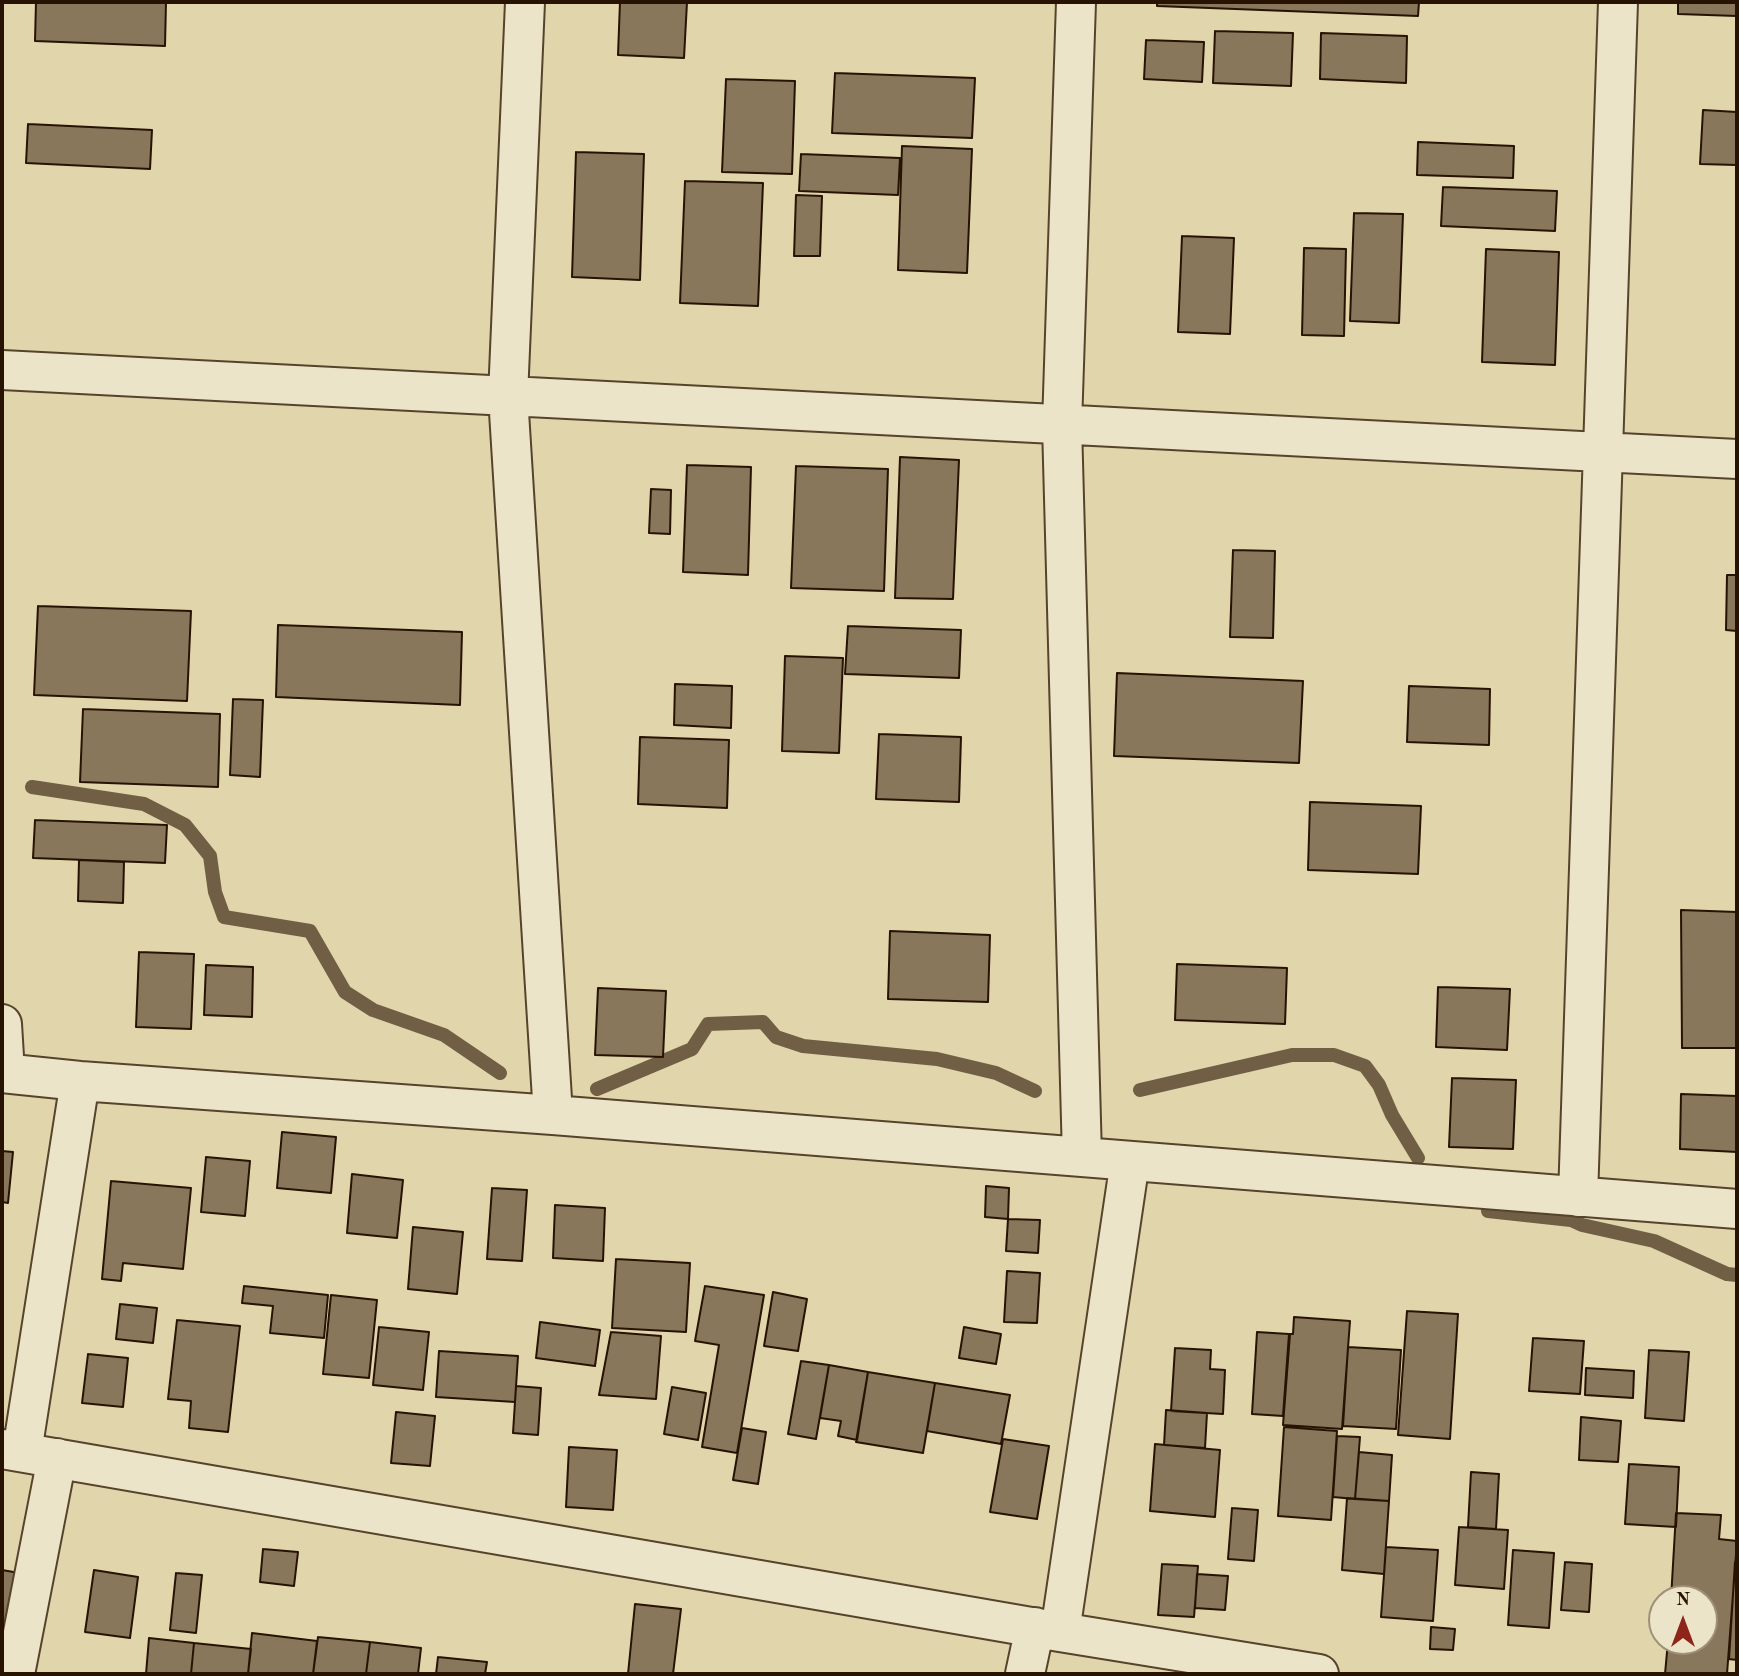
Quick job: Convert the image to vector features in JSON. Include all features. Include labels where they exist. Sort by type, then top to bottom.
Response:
[{"type":"street","points":[[524,2],[508,396],[552,1115]]},
{"type":"street","points":[[1076,2],[1062,425],[1082,1157]]},
{"type":"street","points":[[1578,1197],[1618,2]]},
{"type":"street","points":[[2,370],[1737,459]]},
{"type":"street","points":[[2,1024],[3,1073],[1737,1209]]},
{"type":"street","points":[[15,1674],[27,1453],[80,1081]]},
{"type":"street","points":[[1025,1674],[1048,1629],[1130,1161]]},
{"type":"street","points":[[27,1453],[1319,1674]]},
{"type":"building","points":[[36,2],[166,2],[165,46],[35,41]]},
{"type":"building","points":[[620,2],[687,2],[684,58],[618,55]]},
{"type":"building","points":[[1157,2],[1419,2],[1418,16],[1157,6]]},
{"type":"building","points":[[1678,2],[1737,2],[1737,16],[1678,14]]},
{"type":"building","points":[[1215,31],[1293,33],[1291,86],[1213,83]]},
{"type":"building","points":[[1321,33],[1407,36],[1406,83],[1320,79]]},
{"type":"building","points":[[1146,40],[1204,42],[1202,82],[1144,79]]},
{"type":"building","points":[[835,73],[975,78],[972,138],[832,133]]},
{"type":"building","points":[[726,79],[795,81],[792,174],[722,172]]},
{"type":"building","points":[[1703,110],[1737,112],[1737,165],[1700,164]]},
{"type":"building","points":[[28,124],[152,130],[150,169],[26,163]]},
{"type":"building","points":[[1418,142],[1514,146],[1513,178],[1417,175]]},
{"type":"building","points":[[902,146],[972,149],[967,273],[898,270]]},
{"type":"building","points":[[576,152],[644,154],[640,280],[572,277]]},
{"type":"building","points":[[801,154],[900,158],[898,195],[799,191]]},
{"type":"building","points":[[685,181],[763,183],[758,306],[680,303]]},
{"type":"building","points":[[1443,187],[1557,191],[1555,231],[1441,226]]},
{"type":"building","points":[[796,195],[822,196],[820,256],[794,256]]},
{"type":"building","points":[[1354,213],[1403,214],[1399,323],[1350,321]]},
{"type":"building","points":[[1182,236],[1234,238],[1230,334],[1178,332]]},
{"type":"building","points":[[1304,248],[1346,249],[1344,336],[1302,335]]},
{"type":"building","points":[[1486,249],[1559,252],[1555,365],[1482,362]]},
{"type":"building","points":[[900,457],[959,460],[953,599],[895,598]]},
{"type":"building","points":[[687,465],[751,467],[748,575],[683,572]]},
{"type":"building","points":[[796,466],[888,469],[884,591],[791,588]]},
{"type":"building","points":[[651,489],[671,490],[670,534],[649,533]]},
{"type":"building","points":[[1233,550],[1275,551],[1273,638],[1230,637]]},
{"type":"building","points":[[1727,575],[1737,575],[1737,631],[1726,630]]},
{"type":"building","points":[[38,606],[191,611],[187,701],[34,695]]},
{"type":"building","points":[[278,625],[462,632],[460,705],[276,697]]},
{"type":"building","points":[[848,626],[961,630],[959,678],[845,674]]},
{"type":"building","points":[[785,656],[843,658],[839,753],[782,751]]},
{"type":"building","points":[[1117,673],[1303,681],[1299,763],[1114,756]]},
{"type":"building","points":[[675,684],[732,686],[731,728],[674,725]]},
{"type":"building","points":[[1409,686],[1490,689],[1489,745],[1407,742]]},
{"type":"building","points":[[233,699],[263,700],[260,777],[230,775]]},
{"type":"building","points":[[83,709],[220,714],[218,787],[80,782]]},
{"type":"building","points":[[879,734],[961,737],[959,802],[876,799]]},
{"type":"building","points":[[640,737],[729,740],[727,808],[638,804]]},
{"type":"building","points":[[1310,802],[1421,806],[1418,874],[1308,870]]},
{"type":"building","points":[[35,820],[167,825],[165,863],[33,858]]},
{"type":"building","points":[[79,860],[124,862],[123,903],[78,901]]},
{"type":"building","points":[[1681,910],[1737,912],[1737,1048],[1682,1048]]},
{"type":"building","points":[[890,931],[990,935],[988,1002],[888,999]]},
{"type":"building","points":[[139,952],[194,954],[191,1029],[136,1027]]},
{"type":"building","points":[[1177,964],[1287,968],[1285,1024],[1175,1020]]},
{"type":"building","points":[[206,965],[253,967],[252,1017],[204,1015]]},
{"type":"building","points":[[1438,987],[1510,989],[1507,1050],[1436,1047]]},
{"type":"building","points":[[598,988],[666,991],[663,1057],[595,1055]]},
{"type":"building","points":[[1452,1078],[1516,1080],[1513,1149],[1449,1147]]},
{"type":"building","points":[[1681,1094],[1737,1096],[1737,1152],[1680,1149]]},
{"type":"building","points":[[282,1132],[336,1137],[331,1193],[277,1188]]},
{"type":"building","points":[[2,1151],[13,1152],[8,1203],[2,1202]]},
{"type":"building","points":[[206,1157],[250,1161],[245,1216],[201,1212]]},
{"type":"building","points":[[352,1174],[403,1180],[397,1238],[347,1233]]},
{"type":"building","points":[[111,1181],[191,1188],[183,1269],[123,1263],[121,1281],[102,1279]]},
{"type":"building","points":[[986,1186],[1009,1188],[1008,1219],[985,1217]]},
{"type":"building","points":[[492,1188],[527,1190],[522,1261],[487,1259]]},
{"type":"building","points":[[555,1205],[605,1208],[603,1261],[553,1258]]},
{"type":"building","points":[[1008,1219],[1040,1220],[1038,1253],[1006,1251]]},
{"type":"building","points":[[413,1227],[463,1232],[457,1294],[408,1289]]},
{"type":"building","points":[[616,1259],[690,1263],[686,1332],[612,1328]]},
{"type":"building","points":[[1007,1271],[1040,1273],[1037,1323],[1004,1322]]},
{"type":"building","points":[[244,1286],[328,1295],[324,1338],[270,1333],[273,1306],[242,1303]]},
{"type":"building","points":[[705,1286],[764,1295],[737,1453],[702,1447],[719,1345],[695,1341]]},
{"type":"building","points":[[773,1292],[807,1299],[798,1351],[764,1346]]},
{"type":"building","points":[[331,1295],[377,1300],[369,1378],[323,1374]]},
{"type":"building","points":[[120,1304],[157,1308],[153,1343],[116,1339]]},
{"type":"building","points":[[1407,1311],[1458,1314],[1450,1439],[1398,1435]]},
{"type":"building","points":[[1294,1317],[1350,1321],[1342,1429],[1283,1425],[1290,1334],[1293,1334]]},
{"type":"building","points":[[177,1320],[240,1326],[228,1432],[189,1428],[191,1401],[168,1399]]},
{"type":"building","points":[[540,1322],[600,1330],[595,1366],[536,1358]]},
{"type":"building","points":[[379,1327],[429,1332],[423,1390],[373,1385]]},
{"type":"building","points":[[964,1327],[1001,1334],[996,1364],[959,1358]]},
{"type":"building","points":[[611,1332],[661,1336],[656,1399],[599,1395]]},
{"type":"building","points":[[1257,1332],[1289,1334],[1283,1416],[1252,1414]]},
{"type":"building","points":[[1533,1338],[1584,1341],[1580,1394],[1529,1391]]},
{"type":"building","points":[[1348,1347],[1401,1350],[1396,1429],[1343,1426]]},
{"type":"building","points":[[1175,1348],[1211,1350],[1210,1369],[1225,1370],[1223,1414],[1171,1411]]},
{"type":"building","points":[[1649,1350],[1689,1352],[1684,1421],[1645,1418]]},
{"type":"building","points":[[439,1351],[518,1356],[515,1402],[436,1397]]},
{"type":"building","points":[[88,1354],[128,1358],[123,1407],[82,1403]]},
{"type":"building","points":[[801,1361],[829,1365],[816,1439],[788,1434]]},
{"type":"building","points":[[829,1365],[868,1372],[857,1440],[838,1436],[841,1421],[820,1418]]},
{"type":"building","points":[[1586,1368],[1634,1371],[1633,1398],[1585,1395]]},
{"type":"building","points":[[868,1372],[935,1383],[923,1453],[856,1442]]},
{"type":"building","points":[[935,1383],[1010,1395],[1001,1444],[927,1431]]},
{"type":"building","points":[[516,1386],[541,1388],[538,1435],[513,1433]]},
{"type":"building","points":[[672,1387],[706,1393],[698,1440],[664,1434]]},
{"type":"building","points":[[1166,1410],[1207,1413],[1205,1448],[1164,1445]]},
{"type":"building","points":[[396,1412],[435,1416],[430,1466],[391,1463]]},
{"type":"building","points":[[1581,1417],[1621,1421],[1618,1462],[1579,1460]]},
{"type":"building","points":[[1284,1427],[1337,1431],[1331,1520],[1278,1516]]},
{"type":"building","points":[[742,1428],[766,1432],[758,1484],[733,1480]]},
{"type":"building","points":[[1337,1436],[1360,1437],[1355,1499],[1333,1497]]},
{"type":"building","points":[[1003,1439],[1049,1446],[1037,1519],[990,1512]]},
{"type":"building","points":[[1155,1444],[1220,1450],[1215,1517],[1150,1511]]},
{"type":"building","points":[[569,1447],[617,1450],[613,1510],[566,1507]]},
{"type":"building","points":[[1359,1452],[1392,1455],[1389,1501],[1355,1499]]},
{"type":"building","points":[[1629,1464],[1679,1467],[1676,1527],[1625,1524]]},
{"type":"building","points":[[1471,1472],[1499,1474],[1496,1529],[1468,1527]]},
{"type":"building","points":[[1347,1498],[1389,1501],[1384,1574],[1342,1570]]},
{"type":"building","points":[[1232,1508],[1258,1510],[1254,1561],[1228,1559]]},
{"type":"building","points":[[1676,1513],[1721,1515],[1719,1539],[1737,1541],[1727,1674],[1665,1674],[1667,1655],[1718,1655],[1718,1585],[1672,1585]]},
{"type":"building","points":[[1459,1527],[1508,1530],[1504,1589],[1455,1585]]},
{"type":"building","points":[[1386,1547],[1438,1550],[1433,1621],[1381,1617]]},
{"type":"building","points":[[263,1549],[298,1552],[294,1586],[260,1582]]},
{"type":"building","points":[[1513,1550],[1554,1553],[1549,1628],[1508,1625]]},
{"type":"building","points":[[1565,1562],[1592,1564],[1589,1612],[1561,1610]]},
{"type":"building","points":[[1737,1562],[1737,1660],[1729,1659]]},
{"type":"building","points":[[1162,1564],[1198,1566],[1194,1617],[1158,1615]]},
{"type":"building","points":[[2,1570],[25,1574],[2,1668]]},
{"type":"building","points":[[94,1570],[138,1577],[130,1638],[85,1632]]},
{"type":"building","points":[[176,1573],[202,1575],[196,1633],[170,1630]]},
{"type":"building","points":[[1197,1574],[1228,1576],[1225,1610],[1195,1608]]},
{"type":"building","points":[[635,1604],[681,1609],[673,1674],[628,1674]]},
{"type":"building","points":[[1431,1627],[1455,1629],[1453,1650],[1430,1649]]},
{"type":"building","points":[[252,1633],[317,1641],[313,1674],[248,1674]]},
{"type":"building","points":[[318,1637],[370,1642],[366,1674],[313,1674]]},
{"type":"building","points":[[149,1638],[194,1643],[191,1674],[146,1674]]},
{"type":"building","points":[[370,1642],[421,1648],[418,1674],[366,1674]]},
{"type":"building","points":[[194,1643],[251,1649],[248,1674],[191,1674]]},
{"type":"building","points":[[438,1657],[487,1662],[485,1674],[436,1674]]},
{"type":"waterway","points":[[32,787],[144,804],[185,825],[210,856],[215,892],[224,917],[310,931],[345,992],[373,1010],[444,1035],[500,1073]]},
{"type":"waterway","points":[[597,1089],[692,1049],[708,1024],[763,1022],[776,1037],[803,1046],[937,1059],[996,1073],[1035,1091]]},
{"type":"waterway","points":[[1140,1090],[1292,1055],[1334,1055],[1365,1066],[1379,1085],[1392,1115],[1418,1158]]},
{"type":"waterway","points":[[1488,1211],[1571,1220],[1582,1225],[1654,1241],[1727,1274],[1737,1275]]}]
